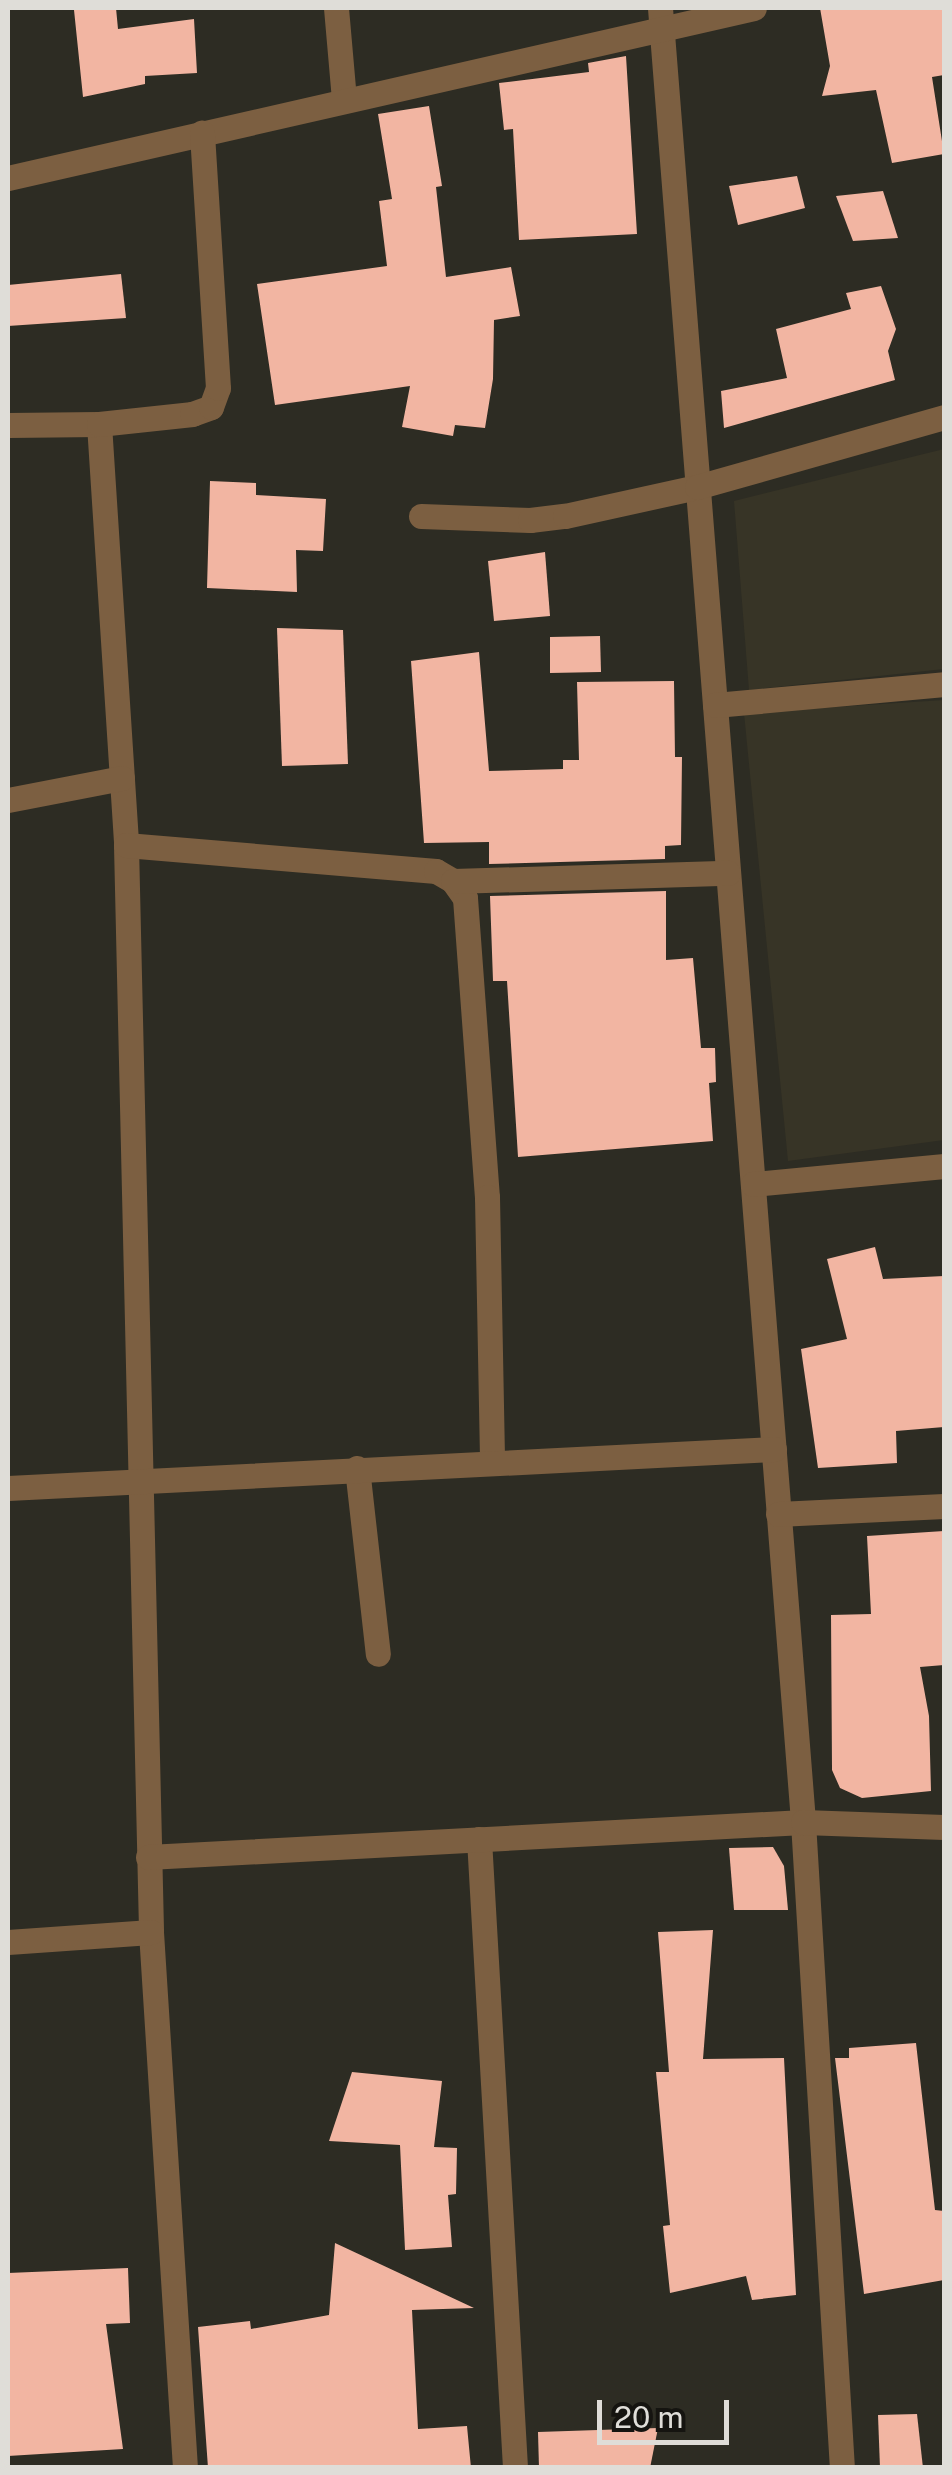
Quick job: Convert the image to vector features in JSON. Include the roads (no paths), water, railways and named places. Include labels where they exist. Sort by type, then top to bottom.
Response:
[{"type":"street","points":[[336,8],[344,100]]},
{"type":"street","points":[[8,178],[344,100],[660,18],[754,8]]},
{"type":"street","points":[[660,18],[803,1822],[842,2468]]},
{"type":"street","points":[[8,425],[98,424],[192,414],[211,407],[218,388],[202,132]]},
{"type":"street","points":[[420,516],[530,520],[697,488],[944,418]]},
{"type":"street","points":[[98,424],[126,845],[151,1932],[185,2468]]},
{"type":"street","points":[[714,704],[944,684]]},
{"type":"street","points":[[8,800],[122,778]]},
{"type":"street","points":[[126,845],[436,871],[453,881],[464,898],[487,1197],[492,1462]]},
{"type":"street","points":[[453,881],[728,872]]},
{"type":"street","points":[[753,1184],[944,1166]]},
{"type":"street","points":[[8,1488],[138,1478],[774,1449]]},
{"type":"street","points":[[357,1468],[378,1654]]},
{"type":"street","points":[[778,1514],[944,1506]]},
{"type":"street","points":[[148,1857],[803,1822],[944,1827]]},
{"type":"street","points":[[479,1838],[515,2468]]},
{"type":"street","points":[[8,1942],[151,1932]]}]
